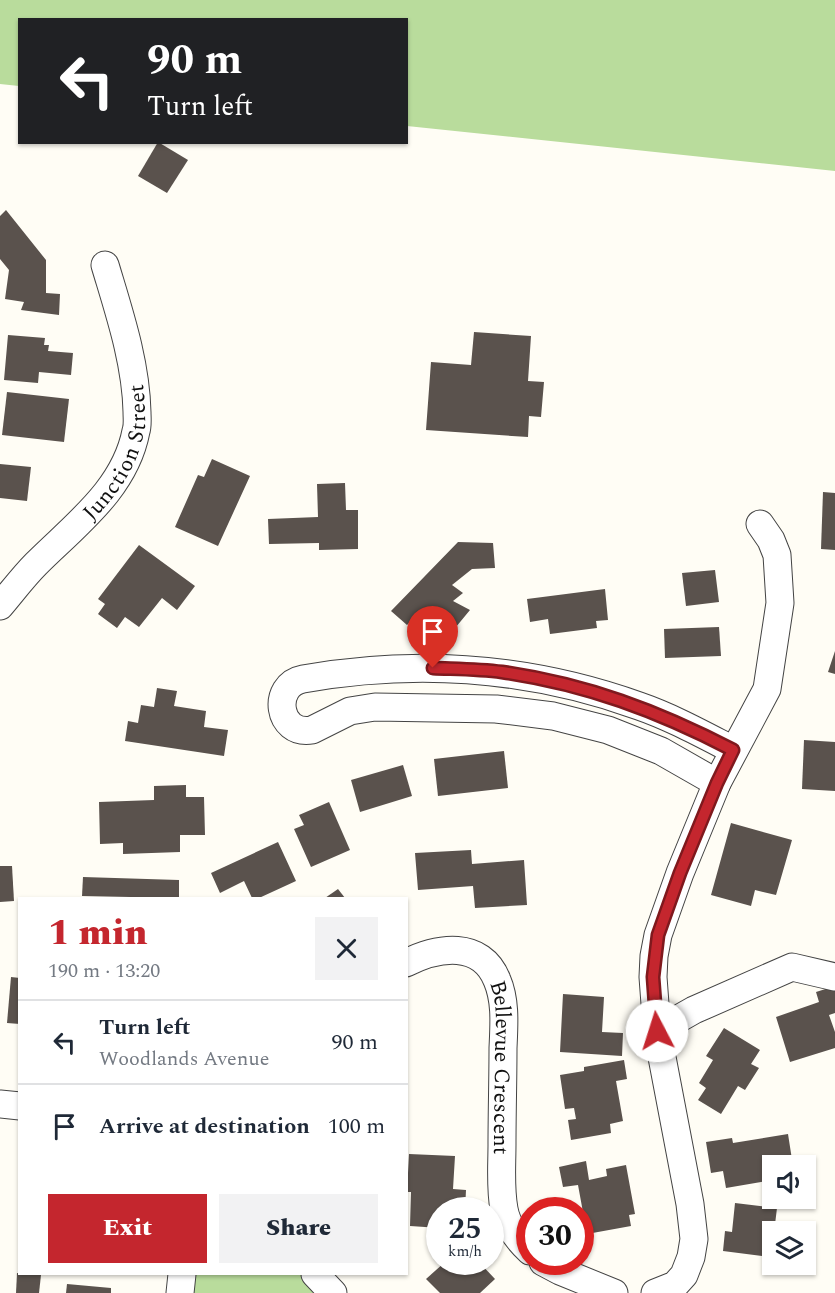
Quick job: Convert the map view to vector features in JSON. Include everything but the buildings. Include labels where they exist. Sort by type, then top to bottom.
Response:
[{"type":"street","name":"Junction Street","points":[[0,606],[35,566],[80,523],[106,494],[126,462],[137,430],[136,393],[128,347],[105,265]]},
{"type":"street","points":[[655,1293],[675,1285],[684,1275],[691,1257],[694,1239],[690,1204],[657,1031],[653,977],[658,935],[680,873],[717,783],[766,689],[780,603],[777,555],[771,540],[760,524]]},
{"type":"street","points":[[717,783],[661,751],[608,730],[553,716],[496,709],[375,707],[350,711],[306,731],[296,729],[288,722],[282,709],[282,700],[288,688],[299,680],[352,672],[433,668],[501,672],[560,682],[640,706],[685,725],[733,750]]},
{"type":"street","name":"Bellevue Crescent","points":[[408,962],[426,954],[444,950],[459,950],[474,954],[486,963],[496,978],[503,998],[501,1190],[509,1225],[516,1236]]},
{"type":"street","points":[[657,1031],[694,1010],[792,967],[835,977]]},
{"type":"street","points":[[0,1104],[18,1106]]},
{"type":"street","points":[[180,1293],[182,1275]]},
{"type":"street","points":[[316,1275],[333,1293]]},
{"type":"street","points":[[570,1275],[614,1293]]},
{"type":"green space","points":[[0,0],[835,0],[835,171],[408,126],[408,18],[18,18],[18,86],[0,84]]},
{"type":"green space","points":[[182,1275],[321,1275],[337,1293],[180,1293]]},
{"type":"route","points":[[433,668],[501,672],[560,682],[595,691],[640,706],[685,725],[733,750],[680,873],[658,935],[653,977],[657,1031]]}]
